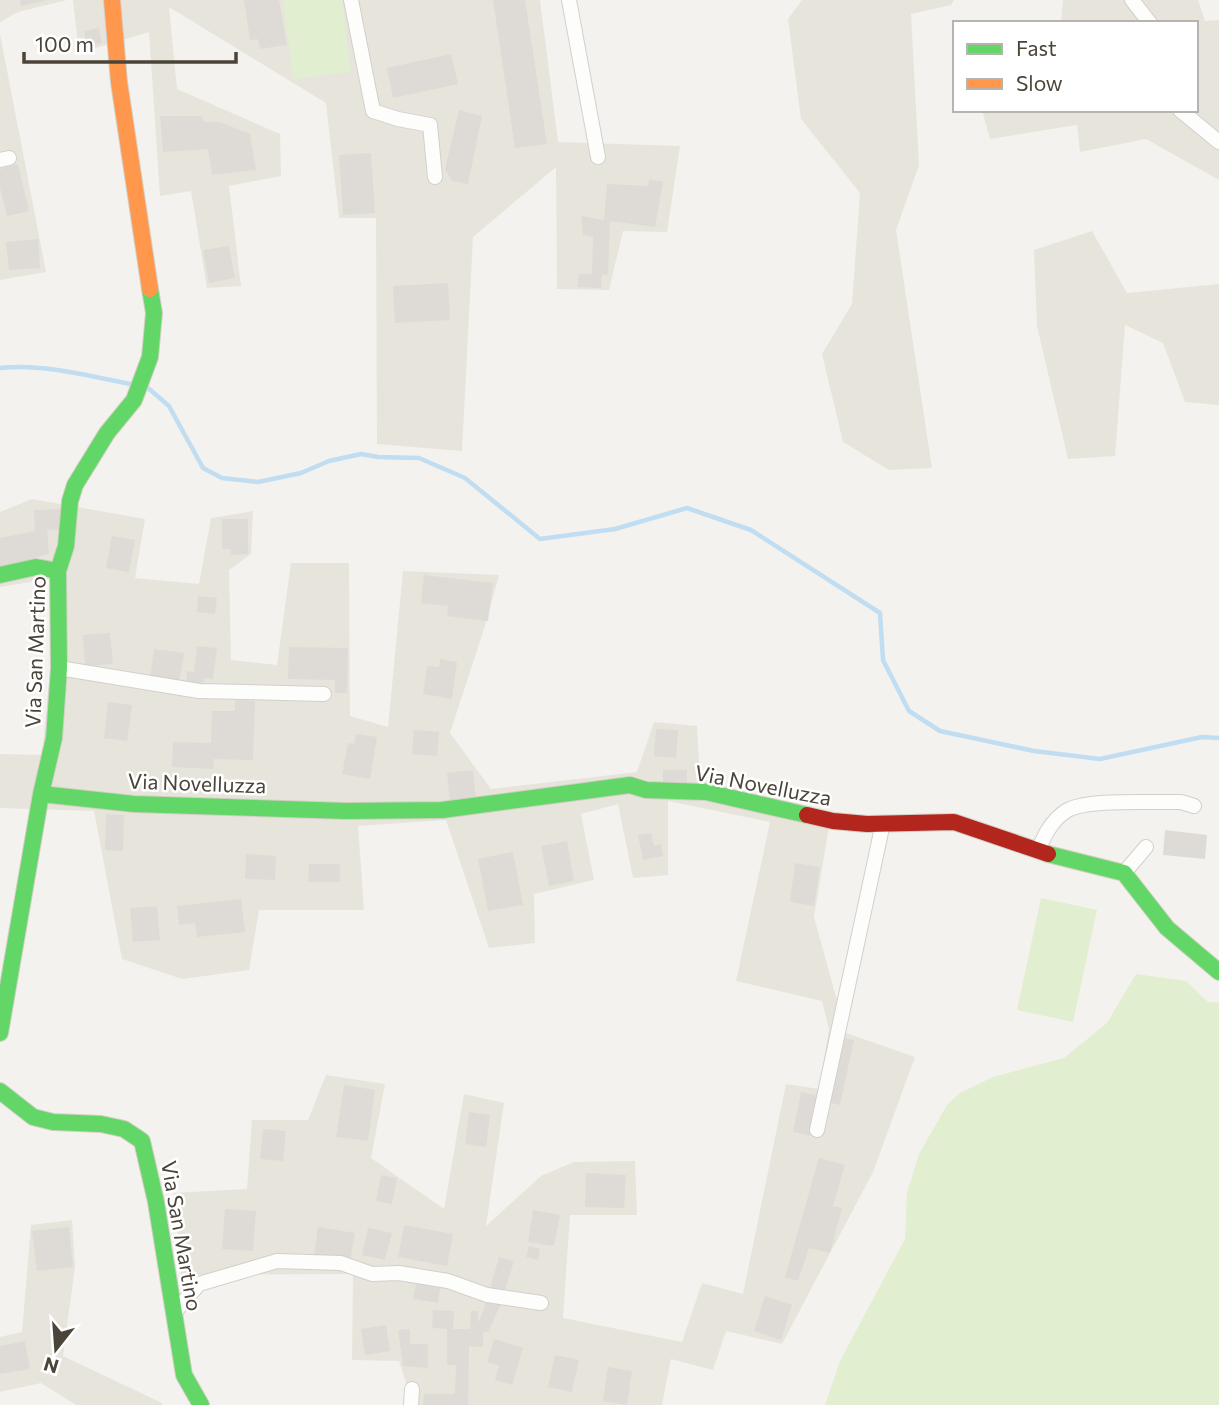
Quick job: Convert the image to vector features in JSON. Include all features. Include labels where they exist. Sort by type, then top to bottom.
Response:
[{"type":"street","name":"Via San Martino","points":[[0,1033],[41,794],[54,738],[59,668],[58,571],[66,546],[70,501],[75,485],[107,433],[128,410],[150,357],[154,313],[119,82],[112,0]]},
{"type":"street","points":[[351,0],[373,111],[430,125],[435,177]]},
{"type":"street","points":[[569,0],[597,157]]},
{"type":"street","points":[[1132,0],[1148,21]]},
{"type":"street","points":[[1182,112],[1219,142]]},
{"type":"street","points":[[0,575],[31,568],[50,567],[58,571]]},
{"type":"street","points":[[59,668],[199,691],[324,694]]},
{"type":"street","name":"Via Novelluzza","points":[[41,794],[134,804],[442,810],[630,785],[646,790],[706,792],[833,821],[965,824],[1038,852],[1124,873]]},
{"type":"street","points":[[1038,852],[1050,827],[1069,809],[1096,803],[1181,802],[1194,806]]},
{"type":"street","points":[[817,1130],[883,823]]},
{"type":"street","points":[[1146,847],[1124,873],[1167,928],[1219,972]]},
{"type":"street","name":"Via San Martino","points":[[0,1091],[33,1117],[53,1122],[101,1124],[124,1129],[142,1141],[156,1202],[184,1376],[201,1405]]},
{"type":"street","points":[[174,1312],[199,1284],[277,1261],[341,1263],[372,1274],[398,1273],[448,1281],[487,1295],[541,1303]]},
{"type":"street","points":[[411,1405],[412,1389]]},
{"type":"shaded area","points":[[0,0],[67,0],[18,12],[0,22]]},
{"type":"shaded area","points":[[73,0],[540,0],[558,142],[680,146],[667,232],[623,231],[609,290],[557,289],[556,167],[473,237],[462,451],[377,444],[376,218],[339,218],[326,103],[169,7],[177,89],[280,134],[281,176],[229,186],[241,286],[207,288],[191,191],[160,196],[149,32],[79,53]]},
{"type":"shaded area","points":[[802,0],[954,0],[951,5],[911,14],[919,165],[896,230],[932,468],[889,470],[843,442],[822,354],[852,304],[860,193],[801,119],[788,19]]},
{"type":"shaded area","points":[[1063,0],[1198,0],[1205,21],[1219,20],[1219,180],[1146,139],[1080,152],[1077,125],[990,139],[983,112],[1198,112],[1198,21],[1061,21]]},
{"type":"shaded area","points":[[0,34],[46,272],[0,280]]},
{"type":"shaded area","points":[[1092,231],[1127,293],[1219,284],[1219,405],[1185,402],[1163,343],[1125,325],[1115,456],[1068,459],[1037,326],[1034,250]]},
{"type":"shaded area","points":[[32,499],[145,519],[135,578],[199,584],[211,518],[253,511],[251,554],[229,570],[231,660],[277,665],[291,563],[349,563],[350,716],[388,727],[403,571],[499,575],[450,733],[491,789],[637,772],[654,722],[697,726],[700,780],[831,814],[814,917],[846,1033],[915,1057],[873,1172],[782,1344],[726,1331],[713,1370],[671,1359],[662,1405],[409,1405],[409,1392],[399,1361],[352,1360],[353,1274],[181,1275],[174,1193],[247,1189],[252,1120],[308,1120],[326,1075],[385,1084],[371,1158],[444,1209],[464,1094],[504,1103],[486,1226],[541,1176],[574,1162],[635,1161],[637,1215],[570,1215],[563,1318],[682,1342],[702,1283],[743,1294],[786,1084],[819,1089],[829,1029],[822,1001],[736,981],[770,822],[668,801],[668,875],[633,878],[618,804],[581,814],[594,880],[534,894],[535,943],[489,948],[446,820],[358,826],[364,910],[259,910],[249,970],[182,979],[122,959],[94,811],[0,808],[0,754],[42,755],[51,664],[54,578],[0,587],[0,512]]},
{"type":"shaded area","points":[[72,1220],[75,1267],[63,1356],[162,1405],[76,1405],[41,1383],[0,1392],[0,1337],[22,1332],[31,1225]]},
{"type":"green space","points":[[283,0],[342,0],[351,72],[293,79]]},
{"type":"green space","points":[[1041,898],[1097,910],[1073,1022],[1017,1010]]},
{"type":"green space","points":[[1136,974],[1186,981],[1208,1002],[1219,1003],[1219,1405],[825,1405],[840,1361],[905,1239],[907,1193],[919,1154],[947,1105],[960,1093],[993,1077],[1064,1058],[1107,1023]]},
{"type":"building","points":[[20,0],[45,0],[45,1],[21,6]]},
{"type":"building","points":[[244,0],[279,0],[287,45],[260,49],[258,39],[250,40]]},
{"type":"building","points":[[493,0],[525,0],[547,144],[515,148]]},
{"type":"building","points":[[99,28],[102,43],[87,46],[84,31]]},
{"type":"building","points":[[451,54],[458,84],[393,98],[387,68]]},
{"type":"building","points":[[459,110],[482,116],[468,184],[452,181],[445,169]]},
{"type":"building","points":[[160,116],[201,116],[205,122],[220,122],[250,134],[256,170],[212,175],[208,149],[163,152]]},
{"type":"building","points":[[371,153],[375,213],[343,215],[339,155]]},
{"type":"building","points":[[18,164],[29,211],[7,216],[0,188],[0,169]]},
{"type":"building","points":[[649,179],[663,182],[655,227],[610,221],[608,275],[602,274],[601,288],[577,287],[579,274],[592,274],[593,237],[583,235],[581,216],[604,220],[607,184],[648,186]]},
{"type":"building","points":[[38,239],[40,268],[9,270],[6,242]]},
{"type":"building","points":[[229,246],[235,278],[209,283],[203,250]]},
{"type":"building","points":[[448,283],[450,320],[395,323],[393,286]]},
{"type":"building","points":[[64,509],[63,529],[47,530],[49,554],[0,567],[0,538],[35,531],[34,510]]},
{"type":"building","points":[[222,519],[248,519],[248,554],[231,555],[230,549],[222,549]]},
{"type":"building","points":[[112,536],[135,540],[129,572],[106,568]]},
{"type":"building","points":[[424,575],[493,583],[488,621],[447,616],[448,606],[421,603]]},
{"type":"building","points":[[198,596],[217,598],[215,614],[197,612]]},
{"type":"building","points":[[110,633],[113,664],[85,666],[83,635]]},
{"type":"building","points":[[197,646],[217,648],[213,679],[204,678],[203,688],[186,686],[187,671],[194,672]]},
{"type":"building","points":[[289,647],[348,648],[347,693],[335,693],[335,680],[288,679]]},
{"type":"building","points":[[154,649],[184,653],[179,683],[150,678]]},
{"type":"building","points":[[440,659],[457,662],[452,699],[423,694],[427,666],[439,667]]},
{"type":"building","points":[[235,700],[255,701],[253,760],[214,759],[213,769],[172,767],[173,742],[211,743],[212,711],[235,711]]},
{"type":"building","points":[[108,702],[132,705],[127,741],[104,738]]},
{"type":"building","points":[[656,729],[678,730],[676,758],[654,756]]},
{"type":"building","points":[[414,730],[439,732],[437,756],[412,754]]},
{"type":"building","points":[[356,734],[377,737],[370,779],[342,774],[348,743],[354,744]]},
{"type":"building","points":[[473,770],[476,800],[450,802],[447,773]]},
{"type":"building","points":[[663,770],[687,770],[687,785],[663,785]]},
{"type":"building","points":[[106,814],[124,815],[123,851],[105,850]]},
{"type":"building","points":[[1165,830],[1207,835],[1205,859],[1163,855]]},
{"type":"building","points":[[651,833],[654,846],[661,844],[663,856],[643,860],[638,835]]},
{"type":"building","points":[[567,841],[574,881],[549,886],[541,846]]},
{"type":"building","points":[[513,852],[523,905],[488,911],[478,859]]},
{"type":"building","points":[[246,854],[276,856],[275,880],[245,879]]},
{"type":"building","points":[[795,863],[820,867],[814,906],[790,902]]},
{"type":"building","points":[[309,864],[340,864],[340,882],[308,882]]},
{"type":"building","points":[[241,899],[245,932],[197,937],[195,923],[179,925],[177,906]]},
{"type":"building","points":[[157,906],[160,940],[133,942],[130,908]]},
{"type":"building","points":[[841,1037],[854,1040],[840,1105],[827,1102]]},
{"type":"building","points":[[344,1085],[375,1090],[368,1141],[336,1137]]},
{"type":"building","points":[[801,1092],[819,1096],[811,1136],[793,1132]]},
{"type":"building","points":[[469,1112],[490,1115],[486,1147],[465,1144]]},
{"type":"building","points":[[263,1129],[286,1131],[283,1161],[260,1159]]},
{"type":"building","points":[[819,1158],[845,1165],[833,1206],[842,1208],[830,1253],[809,1248],[798,1281],[785,1277]]},
{"type":"building","points":[[586,1173],[626,1175],[624,1208],[585,1207]]},
{"type":"building","points":[[381,1175],[397,1178],[392,1204],[376,1201]]},
{"type":"building","points":[[225,1209],[256,1211],[253,1251],[222,1249]]},
{"type":"building","points":[[533,1210],[560,1215],[554,1246],[528,1242]]},
{"type":"building","points":[[404,1225],[453,1234],[447,1266],[398,1257]]},
{"type":"building","points":[[69,1227],[73,1267],[37,1271],[32,1231]]},
{"type":"building","points":[[318,1227],[355,1233],[350,1262],[314,1257]]},
{"type":"building","points":[[368,1228],[392,1233],[385,1260],[362,1255]]},
{"type":"building","points":[[529,1246],[540,1249],[538,1260],[526,1257]]},
{"type":"building","points":[[499,1257],[514,1261],[504,1293],[490,1288]]},
{"type":"building","points":[[417,1279],[441,1283],[438,1303],[413,1299]]},
{"type":"building","points":[[765,1296],[792,1305],[781,1340],[754,1331]]},
{"type":"building","points":[[488,1299],[501,1304],[488,1332],[483,1332],[483,1347],[469,1346],[468,1405],[423,1405],[424,1394],[455,1394],[456,1365],[447,1365],[447,1329],[432,1328],[433,1310],[454,1311],[453,1329],[470,1329],[471,1311],[478,1311],[478,1323]]},
{"type":"building","points":[[386,1325],[390,1351],[365,1355],[361,1329]]},
{"type":"building","points":[[410,1329],[410,1344],[428,1344],[428,1368],[403,1366],[398,1330]]},
{"type":"building","points":[[494,1339],[523,1348],[512,1385],[495,1380],[499,1366],[487,1362]]},
{"type":"building","points":[[25,1341],[30,1369],[0,1374],[0,1346]]},
{"type":"building","points":[[555,1355],[579,1360],[572,1392],[548,1387]]},
{"type":"building","points":[[608,1367],[632,1371],[627,1405],[603,1401]]},
{"type":"waterway","points":[[0,368],[50,369],[135,385]]},
{"type":"waterway","points":[[144,387],[169,406],[203,468],[222,478],[258,482],[301,473],[329,461],[361,454],[419,458],[465,478],[540,539],[615,529],[687,508],[751,530],[880,613],[883,660],[909,711],[940,731],[1034,751],[1100,759],[1202,737],[1219,738]]},
{"type":"traffic: fast","points":[[0,1033],[41,794],[54,738],[59,668],[58,571],[66,546],[70,501],[75,485],[107,433],[134,400],[150,357],[154,313],[150,289]]},
{"type":"traffic: fast","points":[[0,575],[36,567],[58,571]]},
{"type":"traffic: fast","points":[[41,794],[134,804],[346,811],[442,810],[630,785],[646,790],[706,792],[807,815]]},
{"type":"traffic: fast","points":[[1048,854],[1124,873],[1167,928],[1219,972]]},
{"type":"traffic: fast","points":[[0,1091],[33,1117],[53,1122],[101,1124],[124,1129],[142,1141],[156,1202],[184,1375],[201,1405]]},
{"type":"traffic: slow","points":[[112,0],[119,82],[150,289]]},
{"type":"traffic: jam","points":[[807,815],[867,824],[954,822],[1048,854]]}]
